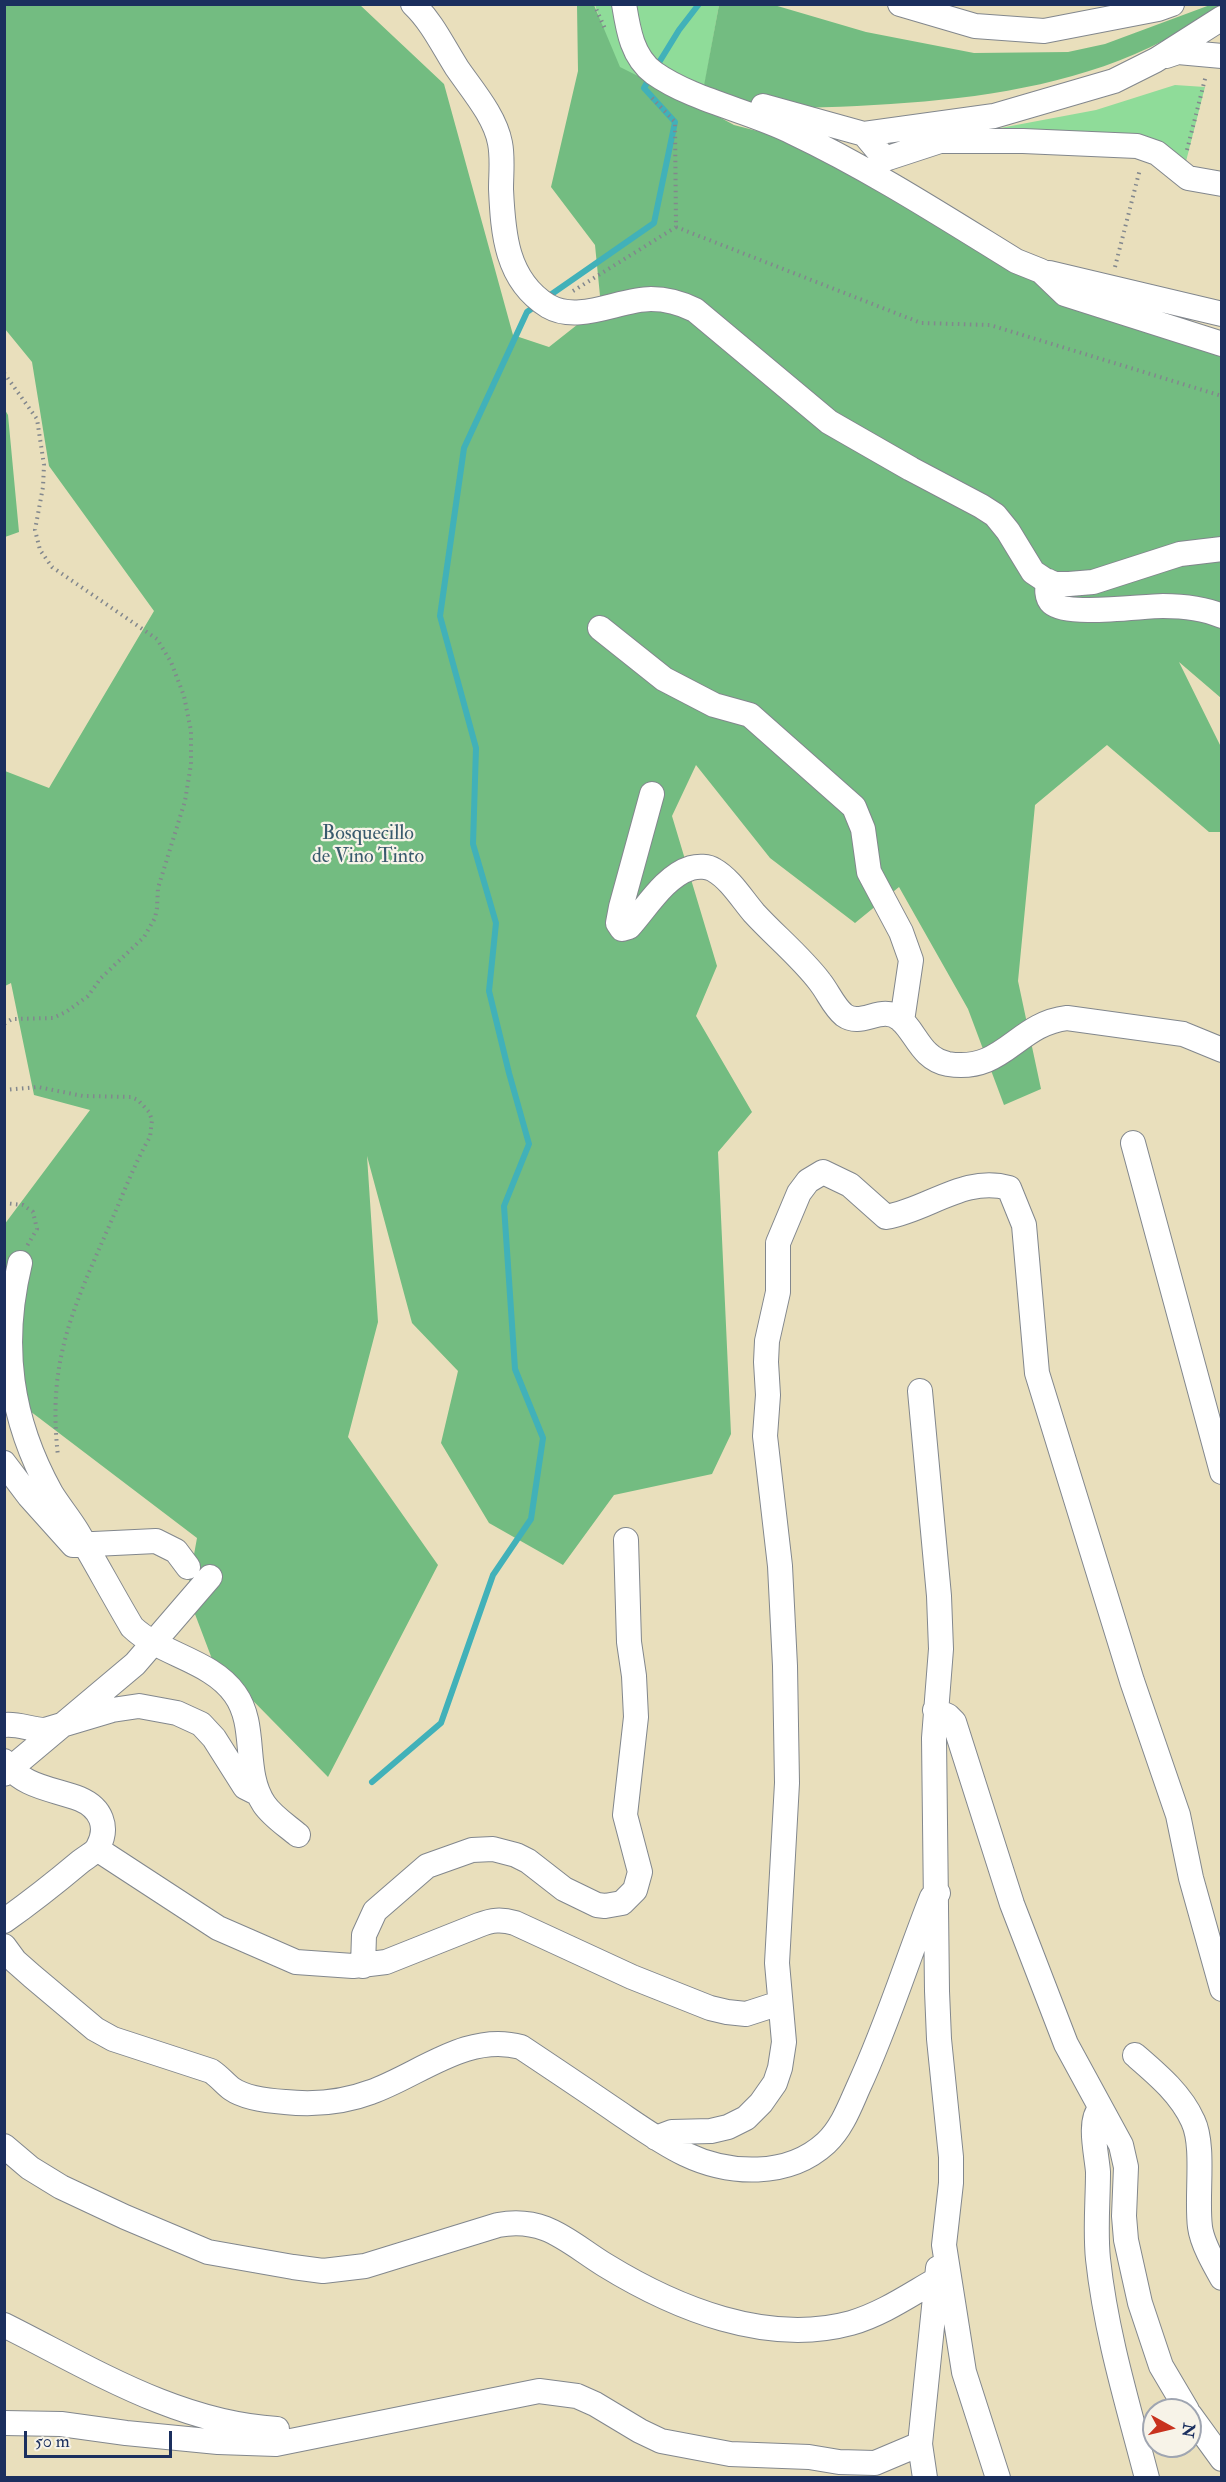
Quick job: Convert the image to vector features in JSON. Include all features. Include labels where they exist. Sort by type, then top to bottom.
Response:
[{"type":"street","points":[[413,4],[442,42],[476,94],[500,141],[504,227],[509,256],[524,286],[548,306],[563,311],[581,311],[650,299],[682,303],[695,310],[829,422],[995,515],[1008,531],[1032,572],[1048,581],[1069,584],[1093,582],[1180,554],[1221,549]]},
{"type":"street","points":[[624,4],[628,33],[641,60],[653,72],[676,86],[782,127],[844,157],[1017,261],[1041,271],[1110,289],[1221,314]]},
{"type":"street","points":[[900,4],[975,26],[1044,31],[1158,9],[1172,4]]},
{"type":"street","points":[[1156,60],[1221,18]]},
{"type":"street","points":[[676,86],[786,112],[864,134],[994,116],[1114,81],[1178,51],[1216,55]]},
{"type":"street","points":[[864,134],[885,159],[940,141],[1023,141],[1137,146],[1156,153],[1182,171],[1188,178],[1221,184]]},
{"type":"street","points":[[1041,271],[1065,294],[1221,344]]},
{"type":"street","points":[[1048,581],[1049,599],[1052,603],[1061,606],[1102,610],[1161,606],[1187,607],[1209,610],[1221,616]]},
{"type":"street","points":[[600,628],[664,679],[714,705],[750,714],[854,807],[863,829],[869,872],[901,932],[911,960],[902,1021]]},
{"type":"street","points":[[652,794],[621,907],[620,927],[622,929],[629,927],[672,879],[692,868],[704,866],[714,870],[738,893],[819,980],[845,1016],[856,1020],[886,1013],[902,1021],[924,1051],[945,1064],[963,1066],[984,1063],[1001,1054],[1035,1027],[1051,1020],[1067,1018],[1183,1034],[1221,1050]]},
{"type":"street","points":[[1133,1143],[1221,1472]]},
{"type":"street","points":[[656,2138],[672,2132],[711,2131],[728,2127],[746,2118],[761,2103],[775,2083],[780,2068],[783,2042],[777,1962],[787,1783],[785,1666],[780,1566],[765,1436],[768,1395],[766,1362],[778,1292],[778,1243],[799,1193],[808,1181],[823,1172],[850,1185],[886,1217],[903,1214],[972,1185],[995,1184],[1009,1188],[1024,1225],[1037,1373],[1132,1681],[1178,1815],[1194,1889],[1221,1989]]},
{"type":"street","points":[[20,1263],[7,1323],[9,1375],[17,1408],[39,1469],[52,1495],[132,1627],[154,1643],[221,1680],[236,1695],[246,1713],[252,1770],[257,1792],[271,1813],[298,1835]]},
{"type":"street","points":[[920,1391],[939,1596],[941,1649],[935,1710],[939,2039],[951,2157],[951,2183],[944,2245],[936,2280],[920,2444],[925,2478]]},
{"type":"street","points":[[4,1463],[69,1542],[76,1546],[156,1541],[176,1551],[188,1567]]},
{"type":"street","points":[[363,1966],[364,1935],[375,1911],[427,1866],[472,1850],[493,1849],[516,1855],[528,1861],[564,1889],[597,1905],[622,1903],[634,1890],[640,1872],[626,1815],[636,1717],[634,1676],[629,1642],[626,1540]]},
{"type":"street","points":[[4,1921],[50,1888],[97,1849],[103,1830],[103,1820],[98,1811],[84,1801],[33,1785],[6,1768],[135,1664],[210,1577]]},
{"type":"street","points":[[4,1725],[12,1724],[36,1730],[112,1710],[139,1706],[177,1713],[201,1724],[214,1738],[245,1786],[257,1792]]},
{"type":"street","points":[[935,1710],[948,1716],[954,1722],[1012,1904],[1066,2044],[1121,2145],[1126,2166],[1124,2216],[1126,2240],[1140,2303],[1161,2366],[1180,2398]]},
{"type":"street","points":[[97,1849],[228,1932],[296,1962],[363,1966],[401,1958],[479,1925],[493,1920],[502,1920],[515,1923],[632,1977],[710,2008],[746,2014],[780,2003]]},
{"type":"street","points":[[9,1959],[95,2029],[114,2039],[211,2071],[231,2088],[273,2102],[308,2105],[351,2098],[372,2092],[480,2044],[510,2044],[521,2047],[685,2155],[716,2167],[742,2170],[789,2164],[812,2154],[828,2142],[843,2120],[867,2068],[932,1897],[938,1893]]},
{"type":"street","points":[[1135,2055],[1181,2100],[1194,2122],[1199,2146],[1200,2230],[1221,2278]]},
{"type":"street","points":[[1100,2109],[1096,2113],[1094,2133],[1098,2171],[1098,2259],[1111,2344],[1147,2478]]},
{"type":"street","points":[[4,2146],[30,2168],[61,2187],[208,2252],[293,2267],[323,2271],[365,2266],[498,2225],[534,2224],[560,2234],[621,2275],[680,2304],[738,2321],[790,2329],[830,2327],[850,2323],[884,2310],[936,2280]]},
{"type":"street","points":[[944,2245],[964,2372],[998,2478]]},
{"type":"street","points":[[7,2329],[190,2413],[240,2425],[309,2432],[317,2436]]},
{"type":"street","points":[[4,2423],[61,2424],[218,2442],[276,2444],[539,2391],[577,2396],[661,2441],[730,2454],[809,2457],[838,2462],[875,2463],[920,2444]]},
{"type":"street","points":[[1202,2432],[1221,2459]]},
{"type":"path","points":[[594,4],[607,36]]},
{"type":"path","points":[[1182,171],[1216,55]]},
{"type":"path","points":[[644,90],[675,122],[676,227]]},
{"type":"path","points":[[1110,289],[1145,148]]},
{"type":"path","points":[[548,306],[676,227]]},
{"type":"path","points":[[676,227],[921,323],[990,325],[1221,396]]},
{"type":"path","points":[[4,373],[38,419],[43,450],[43,487],[34,530],[40,550],[52,567],[157,639],[171,662],[184,696],[189,714],[192,747],[189,783],[158,888],[157,908],[150,928],[79,1004],[52,1018],[12,1018],[4,1024]]},
{"type":"path","points":[[4,783],[4,812]]},
{"type":"path","points":[[4,1090],[38,1088],[83,1096],[131,1097],[145,1106],[152,1120],[150,1137],[87,1277],[66,1330],[54,1403],[58,1461]]},
{"type":"path","points":[[4,1203],[23,1205],[33,1212],[36,1218],[36,1229],[20,1263]]},
{"type":"green space","name":"Bosquecillo de Vino Tinto","points":[[5,5],[360,5],[444,84],[513,335],[549,347],[601,306],[595,245],[551,187],[578,71],[577,5],[594,5],[620,67],[700,107],[719,5],[774,5],[866,32],[974,53],[1068,52],[1105,44],[1210,5],[1221,5],[1164,40],[1104,66],[1040,84],[975,96],[908,103],[708,111],[734,125],[815,146],[1006,268],[1222,343],[1221,698],[1179,662],[1221,747],[1221,832],[1209,832],[1107,745],[1035,805],[1018,981],[1041,1089],[1004,1105],[968,1009],[899,887],[855,923],[770,858],[696,765],[672,816],[717,966],[696,1016],[752,1112],[718,1152],[731,1434],[712,1474],[614,1495],[563,1565],[489,1523],[441,1443],[458,1371],[412,1323],[367,1156],[378,1322],[348,1437],[438,1565],[328,1777],[212,1659],[187,1593],[197,1538],[5,1392],[5,1358],[24,1314],[5,1284],[4,1225],[90,1110],[34,1095],[11,983],[5,986],[5,771],[49,788],[154,611],[49,466],[32,362],[5,329]]},
{"type":"green space","points":[[595,5],[719,5],[700,111],[611,67]]},
{"type":"green space","points":[[1175,85],[1205,87],[1182,177],[1144,155],[979,132],[1096,110]]},
{"type":"green space","points":[[5,410],[8,415],[19,532],[5,537]]},
{"type":"waterway","points":[[655,69],[679,30],[699,4]]},
{"type":"waterway","points":[[546,298],[654,223],[675,122],[644,88],[650,77]]},
{"type":"waterway","points":[[372,1782],[441,1723],[493,1575],[531,1519],[543,1438],[515,1369],[504,1206],[529,1144],[489,991],[496,923],[473,844],[476,748],[440,616],[464,448],[527,312],[538,304]]}]
